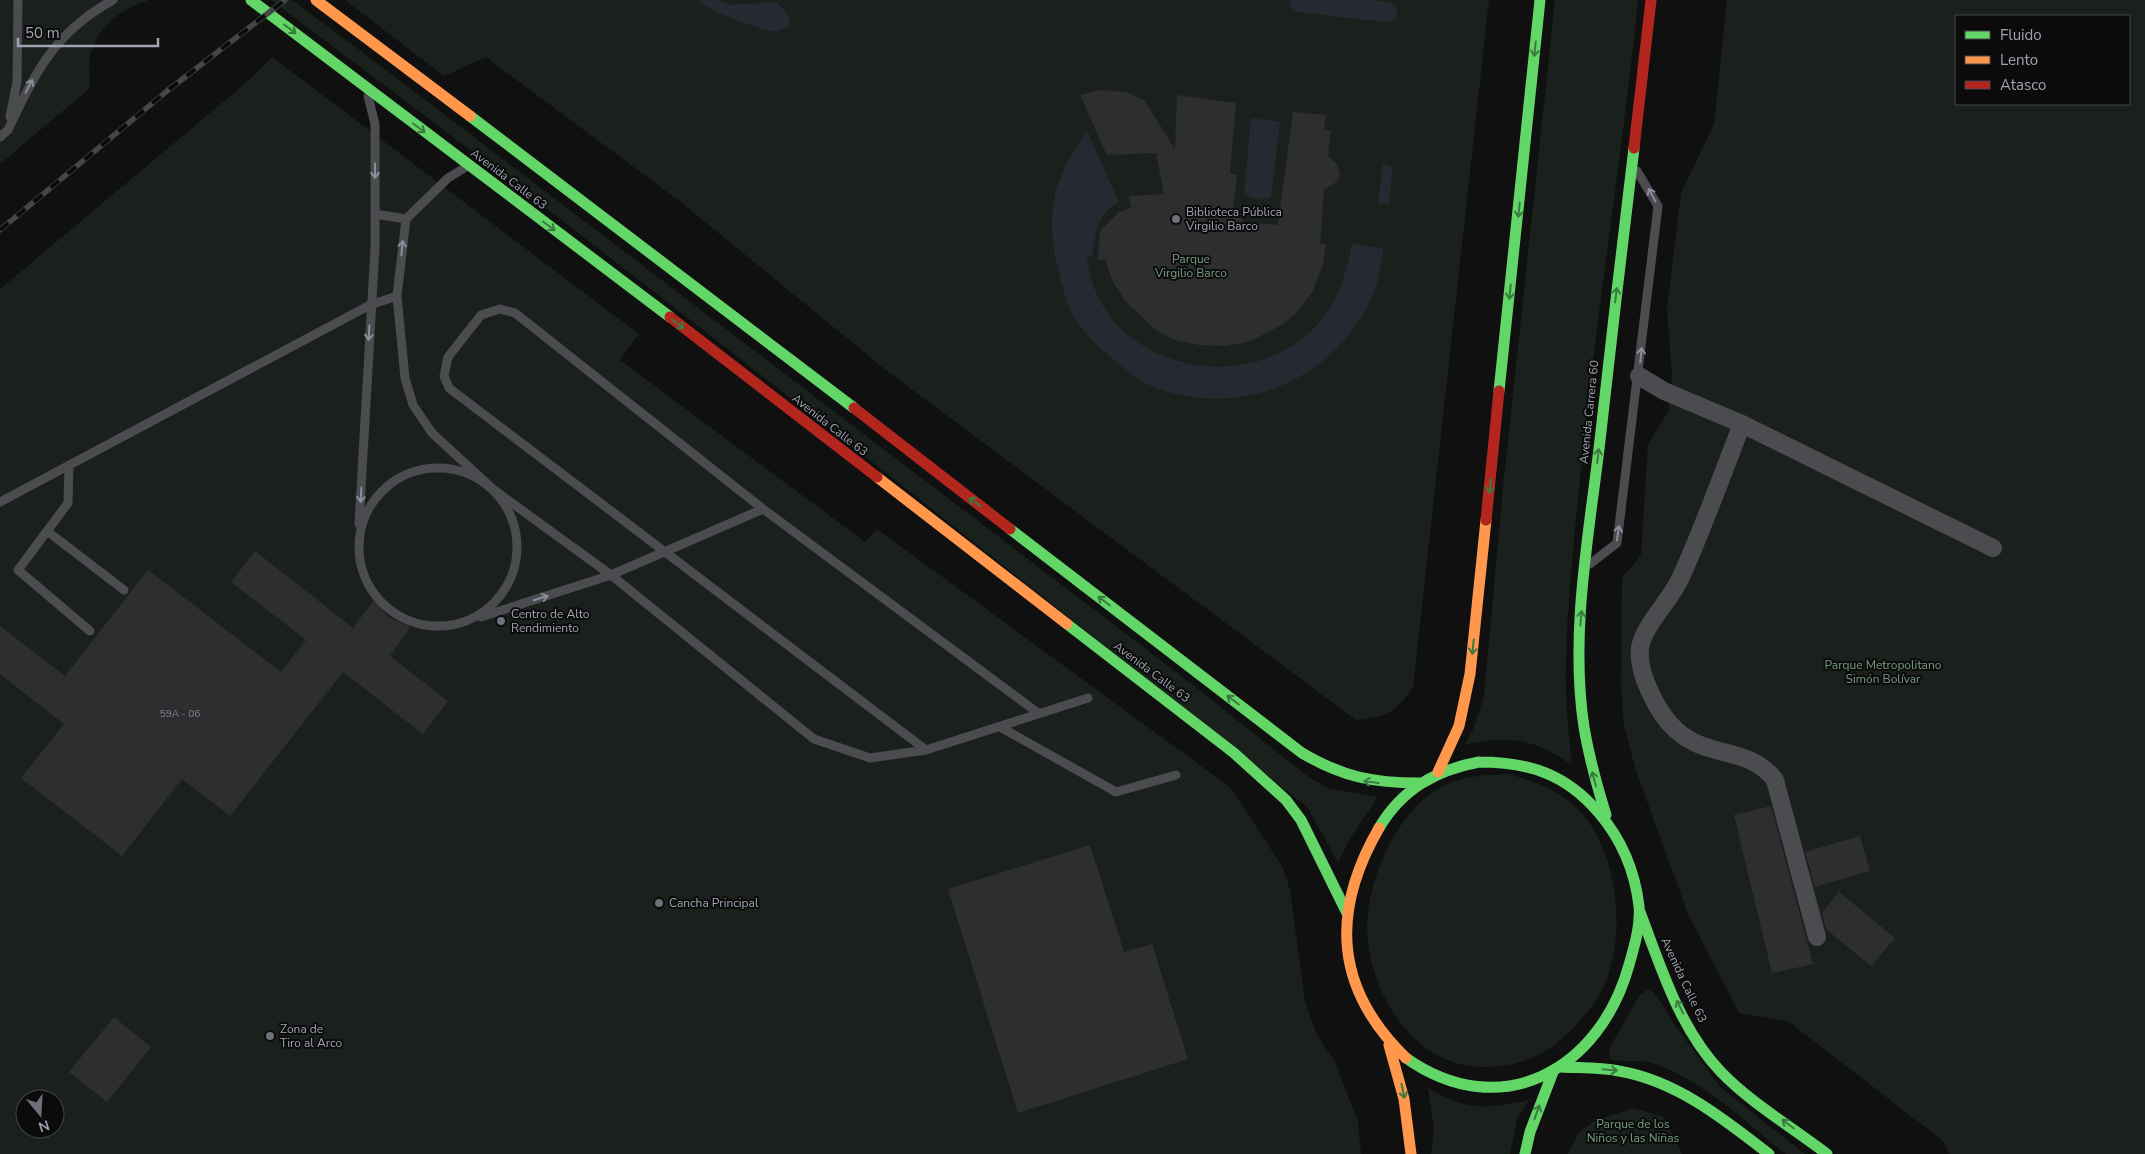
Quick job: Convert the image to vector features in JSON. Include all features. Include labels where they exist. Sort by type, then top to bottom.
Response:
[{"type":"main road","name":"Avenida Calle 63","points":[[251,0],[468,166],[636,291],[891,490],[1202,727],[1255,771],[1286,800],[1301,820],[1346,913]]},
{"type":"main road","name":"Avenida Calle 63","points":[[316,0],[661,260],[1302,753],[1344,775],[1369,782],[1420,783]]},
{"type":"main road","points":[[1438,772],[1459,726],[1470,674],[1540,0]]},
{"type":"main road","name":"Avenida Carrera 60","points":[[1610,825],[1594,780],[1585,733],[1580,625],[1608,358],[1651,0]]},
{"type":"main road","points":[[1479,762],[1506,762],[1533,767],[1561,780],[1585,797],[1610,825],[1622,846],[1632,875],[1639,908],[1630,964],[1613,1009],[1597,1035],[1573,1059],[1533,1080],[1500,1088],[1471,1088],[1446,1082],[1419,1070],[1389,1044],[1376,1029],[1357,986],[1346,931],[1346,913],[1355,881],[1377,832],[1401,797],[1438,772],[1479,762]]},
{"type":"main road","name":"Avenida Calle 63","points":[[1639,908],[1679,1006],[1710,1059],[1732,1082],[1827,1154]]},
{"type":"main road","points":[[1389,1044],[1399,1074],[1406,1105],[1411,1154]]},
{"type":"main road","points":[[1525,1154],[1530,1132],[1557,1069]]},
{"type":"main road","points":[[1557,1069],[1625,1071],[1661,1082],[1703,1105],[1769,1154]]},
{"type":"street","points":[[1639,376],[1664,391],[1742,424],[1993,548]]},
{"type":"street","points":[[1742,424],[1680,580],[1642,641],[1641,661],[1653,697],[1665,719],[1676,730],[1701,747],[1758,762],[1767,769],[1775,780],[1817,937]]},
{"type":"lane","points":[[8,130],[16,82],[18,0]]},
{"type":"lane","points":[[0,137],[8,130],[27,88],[40,66],[58,44],[88,14],[113,0]]},
{"type":"lane","points":[[367,88],[375,124],[375,214],[358,543],[361,568],[372,592],[389,610],[411,622],[436,627],[462,624],[611,575],[763,509]]},
{"type":"lane","points":[[462,624],[486,611],[505,591],[516,566],[518,539],[510,512],[494,490],[432,433],[413,405],[405,378],[398,296],[406,219],[448,178],[468,166]]},
{"type":"lane","points":[[1586,567],[1617,542],[1639,376],[1658,206],[1646,184],[1632,166]]},
{"type":"lane","points":[[375,214],[406,219]]},
{"type":"lane","points":[[0,502],[370,305],[398,296]]},
{"type":"lane","points":[[926,750],[449,388],[444,376],[448,357],[481,315],[500,309],[515,313],[763,509],[1038,714]]},
{"type":"lane","points":[[69,465],[68,503],[18,570],[90,632]]},
{"type":"lane","points":[[358,543],[364,518],[377,496],[397,479],[422,470],[448,468],[473,476],[611,575],[814,739],[870,758],[926,750],[1002,728],[1088,698]]},
{"type":"lane","points":[[48,530],[124,590]]},
{"type":"lane","points":[[1002,728],[1116,792],[1176,775]]},
{"type":"green space","points":[[0,0],[149,0],[120,14],[98,36],[89,61],[90,88],[0,164]]},
{"type":"green space","points":[[271,0],[292,0],[361,51],[1180,675],[1306,775],[1327,788],[1378,797],[1351,837],[1338,862],[1307,807],[663,298]]},
{"type":"green space","name":"Parque Virgilio Barco","points":[[345,0],[1489,0],[1413,687],[1401,703],[1390,712],[1376,717],[1356,720],[887,371],[682,203],[486,57],[444,76]]},
{"type":"green space","points":[[1555,0],[1638,0],[1593,360],[1571,572],[1566,677],[1567,715],[1572,765],[1546,749],[1521,741],[1495,740],[1465,744],[1473,730],[1484,696],[1503,488]]},
{"type":"green space","name":"Parque Metropolitano Simón Bolívar","points":[[1727,0],[2145,0],[2145,1154],[1949,1154],[1943,1141],[1788,1021],[1739,1013],[1688,914],[1636,771],[1624,725],[1621,685],[1622,578],[1641,555],[1648,444],[1668,412],[1672,377],[1667,309],[1681,193],[1714,124]]},
{"type":"green space","name":"Centro de Alto Rendimiento","points":[[272,57],[639,334],[620,360],[865,542],[877,529],[1231,788],[1283,868],[1290,890],[1305,1001],[1316,1033],[1335,1062],[1358,1122],[1361,1154],[0,1154],[0,289],[247,82]]},
{"type":"green space","points":[[1510,774],[1536,783],[1568,800],[1591,825],[1603,848],[1611,875],[1616,903],[1616,932],[1612,960],[1604,985],[1592,1006],[1560,1041],[1521,1062],[1489,1067],[1464,1065],[1442,1057],[1422,1045],[1405,1029],[1391,1009],[1380,988],[1372,965],[1368,941],[1370,898],[1376,875],[1385,853],[1410,813],[1426,798],[1451,782],[1476,776]]},
{"type":"green space","points":[[1647,990],[1653,992],[1658,998],[1675,1025],[1721,1088],[1805,1154],[1786,1154],[1722,1102],[1688,1079],[1670,1070],[1647,1062],[1610,1059],[1609,1049],[1639,996]]},
{"type":"green space","points":[[1428,1088],[1453,1101],[1477,1106],[1501,1105],[1529,1100],[1517,1119],[1510,1154],[1431,1154],[1434,1128]]},
{"type":"green space","name":"Parque de los Niños y las Niñas","points":[[1634,1108],[1664,1117],[1682,1154],[1568,1154],[1579,1132],[1596,1120]]},
{"type":"shaded area","points":[[698,0],[717,0],[731,5],[777,2],[789,16],[789,26],[783,30],[776,31],[763,29],[722,14]]},
{"type":"shaded area","points":[[1251,118],[1280,122],[1271,197],[1259,200],[1244,194]]},
{"type":"shaded area","points":[[1087,131],[1119,202],[1106,212],[1098,225],[1094,240],[1093,256],[1087,258],[1098,297],[1120,327],[1149,349],[1184,363],[1222,367],[1259,361],[1294,345],[1323,318],[1334,301],[1342,283],[1352,244],[1383,248],[1382,262],[1375,290],[1363,315],[1347,338],[1319,364],[1298,377],[1277,387],[1254,394],[1230,398],[1206,398],[1159,389],[1144,382],[1118,364],[1086,333],[1070,310],[1058,271],[1053,238],[1052,216],[1057,186],[1072,154]]},
{"type":"shaded area","points":[[1383,164],[1393,167],[1389,204],[1378,203]]},
{"type":"building","name":"Biblioteca Pública Virgilio Barco","points":[[1099,90],[1126,92],[1144,100],[1175,149],[1177,95],[1236,103],[1230,173],[1237,175],[1233,209],[1245,222],[1278,225],[1293,112],[1326,115],[1324,130],[1331,131],[1328,156],[1337,164],[1340,176],[1335,183],[1324,190],[1320,244],[1326,244],[1323,264],[1312,293],[1285,323],[1251,341],[1225,346],[1199,345],[1175,340],[1156,330],[1126,302],[1113,282],[1105,259],[1098,261],[1100,231],[1119,212],[1132,207],[1128,196],[1164,194],[1156,153],[1107,155],[1080,95]]},
{"type":"building","points":[[255,551],[353,628],[374,600],[388,617],[410,627],[390,656],[448,701],[423,734],[343,672],[230,816],[182,779],[122,856],[21,778],[64,724],[0,674],[0,626],[65,676],[148,570],[281,672],[306,640],[231,582]]},
{"type":"building","points":[[1771,806],[1813,964],[1772,973],[1734,815]]},
{"type":"building","points":[[1860,836],[1870,871],[1815,887],[1805,852]]},
{"type":"building","points":[[1090,845],[1124,952],[1152,944],[1188,1059],[1018,1113],[948,889]]},
{"type":"building","points":[[1839,892],[1895,938],[1871,966],[1826,929],[1822,913]]},
{"type":"building","points":[[114,1017],[151,1047],[107,1102],[69,1072]]},
{"type":"waterway","points":[[1299,2],[1387,12]]},
{"type":"railway","points":[[0,230],[167,91],[285,0]]},
{"type":"traffic: fast","points":[[251,0],[670,317]]},
{"type":"traffic: fast","points":[[1499,391],[1540,0]]},
{"type":"traffic: fast","points":[[470,116],[854,408]]},
{"type":"traffic: fast","points":[[1606,815],[1584,727],[1580,693],[1580,623],[1582,588],[1634,148]]},
{"type":"traffic: fast","points":[[1010,529],[1302,753],[1331,768],[1359,777],[1388,782],[1420,783]]},
{"type":"traffic: fast","points":[[1067,624],[1234,753],[1286,800],[1301,820],[1347,913]]},
{"type":"traffic: fast","points":[[1406,1058],[1442,1078],[1477,1086],[1511,1086],[1542,1076],[1571,1058],[1595,1033],[1615,1002],[1635,943],[1639,906],[1634,881],[1626,856],[1614,834],[1599,813],[1573,789],[1545,773],[1514,764],[1479,762]]},
{"type":"traffic: fast","points":[[1379,828],[1398,802],[1422,783],[1448,770],[1479,762]]},
{"type":"traffic: fast","points":[[1640,912],[1682,1017],[1706,1055],[1746,1095],[1827,1154]]},
{"type":"traffic: fast","points":[[1561,1067],[1612,1070],[1661,1083],[1699,1103],[1769,1154]]},
{"type":"traffic: fast","points":[[1525,1154],[1530,1132],[1553,1072]]},
{"type":"traffic: slow","points":[[316,0],[470,116]]},
{"type":"traffic: slow","points":[[877,477],[1067,624]]},
{"type":"traffic: slow","points":[[1438,772],[1459,726],[1470,674],[1486,520]]},
{"type":"traffic: slow","points":[[1379,828],[1363,859],[1353,890],[1347,920],[1348,949],[1353,977],[1365,1005],[1382,1032],[1406,1058]]},
{"type":"traffic: slow","points":[[1389,1045],[1404,1099],[1411,1154]]},
{"type":"traffic: jam","points":[[1634,148],[1651,0]]},
{"type":"traffic: jam","points":[[670,317],[877,477]]},
{"type":"traffic: jam","points":[[1486,520],[1499,391]]},
{"type":"traffic: jam","points":[[854,408],[1010,529]]},
{"type":"place","name":"Biblioteca Pública Virgilio Barco","points":[[1176,219]]},
{"type":"place","name":"Centro de Alto Rendimiento","points":[[501,621]]},
{"type":"place","name":"Cancha Principal","points":[[659,903]]},
{"type":"place","name":"Zona de Tiro al Arco","points":[[270,1036]]}]
